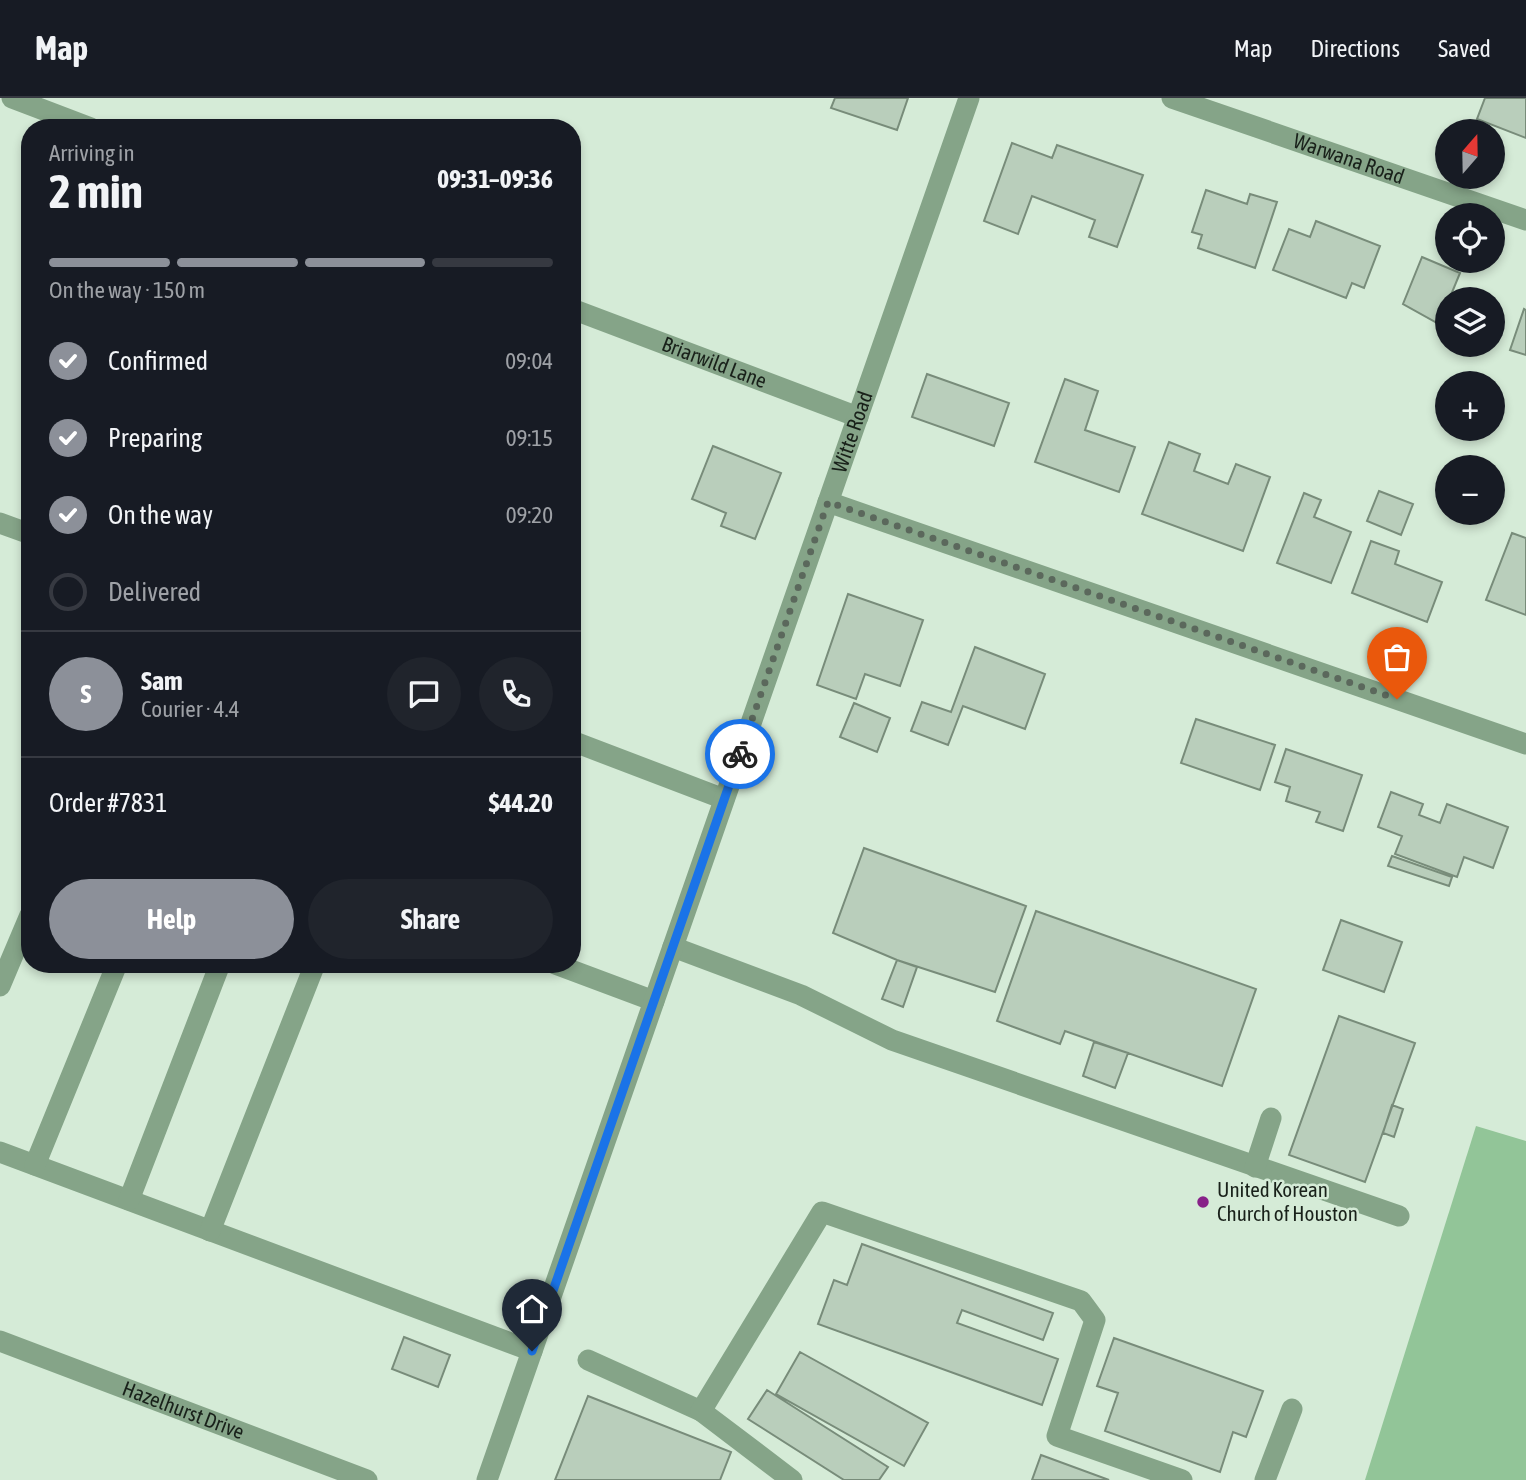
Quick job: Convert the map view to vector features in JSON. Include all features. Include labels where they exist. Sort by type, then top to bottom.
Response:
[{"type":"street","points":[[12,98],[67,119]]},
{"type":"street","name":"Witte Road","points":[[487,1480],[969,98]]},
{"type":"street","name":"Warwana Road","points":[[1172,98],[1526,220]]},
{"type":"street","name":"Briarwild Lane","points":[[581,312],[858,417]]},
{"type":"street","points":[[828,502],[1526,744]]},
{"type":"street","points":[[0,523],[21,531]]},
{"type":"street","points":[[581,744],[724,799]]},
{"type":"street","points":[[0,986],[21,936]]},
{"type":"street","points":[[673,947],[801,995],[892,1040],[1399,1216]]},
{"type":"street","points":[[35,1165],[113,973]]},
{"type":"street","points":[[130,1200],[217,973]]},
{"type":"street","points":[[210,1231],[311,973]]},
{"type":"street","points":[[579,973],[654,1001]]},
{"type":"street","points":[[1255,1167],[1271,1118]]},
{"type":"street","points":[[0,1152],[532,1351]]},
{"type":"street","points":[[701,1411],[822,1212],[1081,1301],[1095,1320],[1057,1436],[1182,1480]]},
{"type":"street","name":"Hazelhurst Drive","points":[[0,1341],[367,1480]]},
{"type":"street","points":[[588,1360],[701,1411],[792,1480]]},
{"type":"street","points":[[1265,1480],[1292,1409]]},
{"type":"green space","points":[[1476,1126],[1526,1141],[1526,1480],[1365,1480]]},
{"type":"building","points":[[835,98],[908,98],[897,130],[831,108]]},
{"type":"building","points":[[1485,98],[1526,98],[1526,138],[1505,130],[1505,119],[1477,119]]},
{"type":"building","points":[[1012,143],[1052,158],[1057,145],[1143,175],[1117,247],[1089,237],[1095,220],[1032,196],[1018,234],[984,221]]},
{"type":"building","points":[[1206,190],[1247,204],[1250,194],[1277,202],[1255,268],[1198,248],[1202,235],[1192,232]]},
{"type":"building","points":[[1316,221],[1380,246],[1364,288],[1352,283],[1346,298],[1273,270],[1289,229],[1310,237]]},
{"type":"building","points":[[1422,257],[1435,262],[1435,273],[1460,273],[1454,287],[1435,287],[1435,322],[1403,304]]},
{"type":"building","points":[[1524,309],[1526,310],[1526,355],[1510,350]]},
{"type":"building","points":[[927,374],[1009,403],[994,446],[912,417]]},
{"type":"building","points":[[1065,379],[1098,391],[1085,430],[1135,447],[1119,492],[1035,462]]},
{"type":"building","points":[[1169,442],[1200,454],[1194,471],[1228,484],[1236,464],[1270,477],[1243,551],[1142,514]]},
{"type":"building","points":[[713,446],[781,473],[755,539],[721,526],[726,513],[692,499]]},
{"type":"building","points":[[1379,491],[1413,504],[1401,535],[1367,521]]},
{"type":"building","points":[[1304,493],[1321,500],[1314,517],[1351,532],[1331,583],[1277,563]]},
{"type":"building","points":[[1512,533],[1526,538],[1526,615],[1486,600]]},
{"type":"building","points":[[1371,541],[1399,551],[1395,564],[1442,582],[1427,622],[1352,593]]},
{"type":"building","points":[[848,594],[923,620],[900,686],[865,674],[856,699],[817,685]]},
{"type":"building","points":[[975,647],[1045,674],[1025,729],[963,706],[948,745],[911,731],[922,702],[951,712]]},
{"type":"building","points":[[854,703],[890,718],[877,752],[840,737]]},
{"type":"building","points":[[1196,719],[1275,745],[1260,790],[1181,763]]},
{"type":"building","points":[[1286,749],[1362,775],[1343,831],[1316,822],[1320,812],[1286,801],[1290,787],[1275,782]]},
{"type":"building","points":[[1391,792],[1423,804],[1419,815],[1440,823],[1447,804],[1508,827],[1493,868],[1464,857],[1457,877],[1395,854],[1402,836],[1378,827]]},
{"type":"building","points":[[864,848],[1026,906],[995,992],[897,960],[833,933]]},
{"type":"building","points":[[1392,856],[1452,877],[1449,886],[1388,866]]},
{"type":"building","points":[[1036,911],[1256,989],[1222,1086],[1065,1031],[1060,1044],[997,1021]]},
{"type":"building","points":[[1341,920],[1402,942],[1384,992],[1323,970]]},
{"type":"building","points":[[897,960],[917,967],[903,1007],[882,999]]},
{"type":"building","points":[[1339,1016],[1415,1043],[1365,1182],[1289,1155]]},
{"type":"building","points":[[1094,1042],[1128,1053],[1115,1088],[1083,1076]]},
{"type":"building","points":[[1392,1105],[1403,1109],[1394,1137],[1383,1133]]},
{"type":"building","points":[[862,1244],[1053,1313],[1043,1340],[962,1310],[957,1323],[1058,1359],[1042,1405],[818,1324],[834,1280],[847,1285]]},
{"type":"building","points":[[404,1337],[450,1355],[438,1387],[392,1369]]},
{"type":"building","points":[[1114,1338],[1263,1391],[1246,1437],[1233,1432],[1220,1472],[1105,1431],[1118,1393],[1097,1386]]},
{"type":"building","points":[[800,1352],[928,1423],[904,1466],[776,1394]]},
{"type":"building","points":[[767,1390],[888,1467],[879,1480],[844,1480],[748,1419]]},
{"type":"building","points":[[588,1396],[731,1452],[720,1480],[555,1480]]},
{"type":"building","points":[[1041,1455],[1109,1480],[1032,1480]]},
{"type":"way so far","points":[[740,754],[828,502],[1397,699]]},
{"type":"place","name":"United Korean Church of Houston","points":[[1203,1202]]},
{"type":"route","points":[[532,1351],[740,754]]}]
